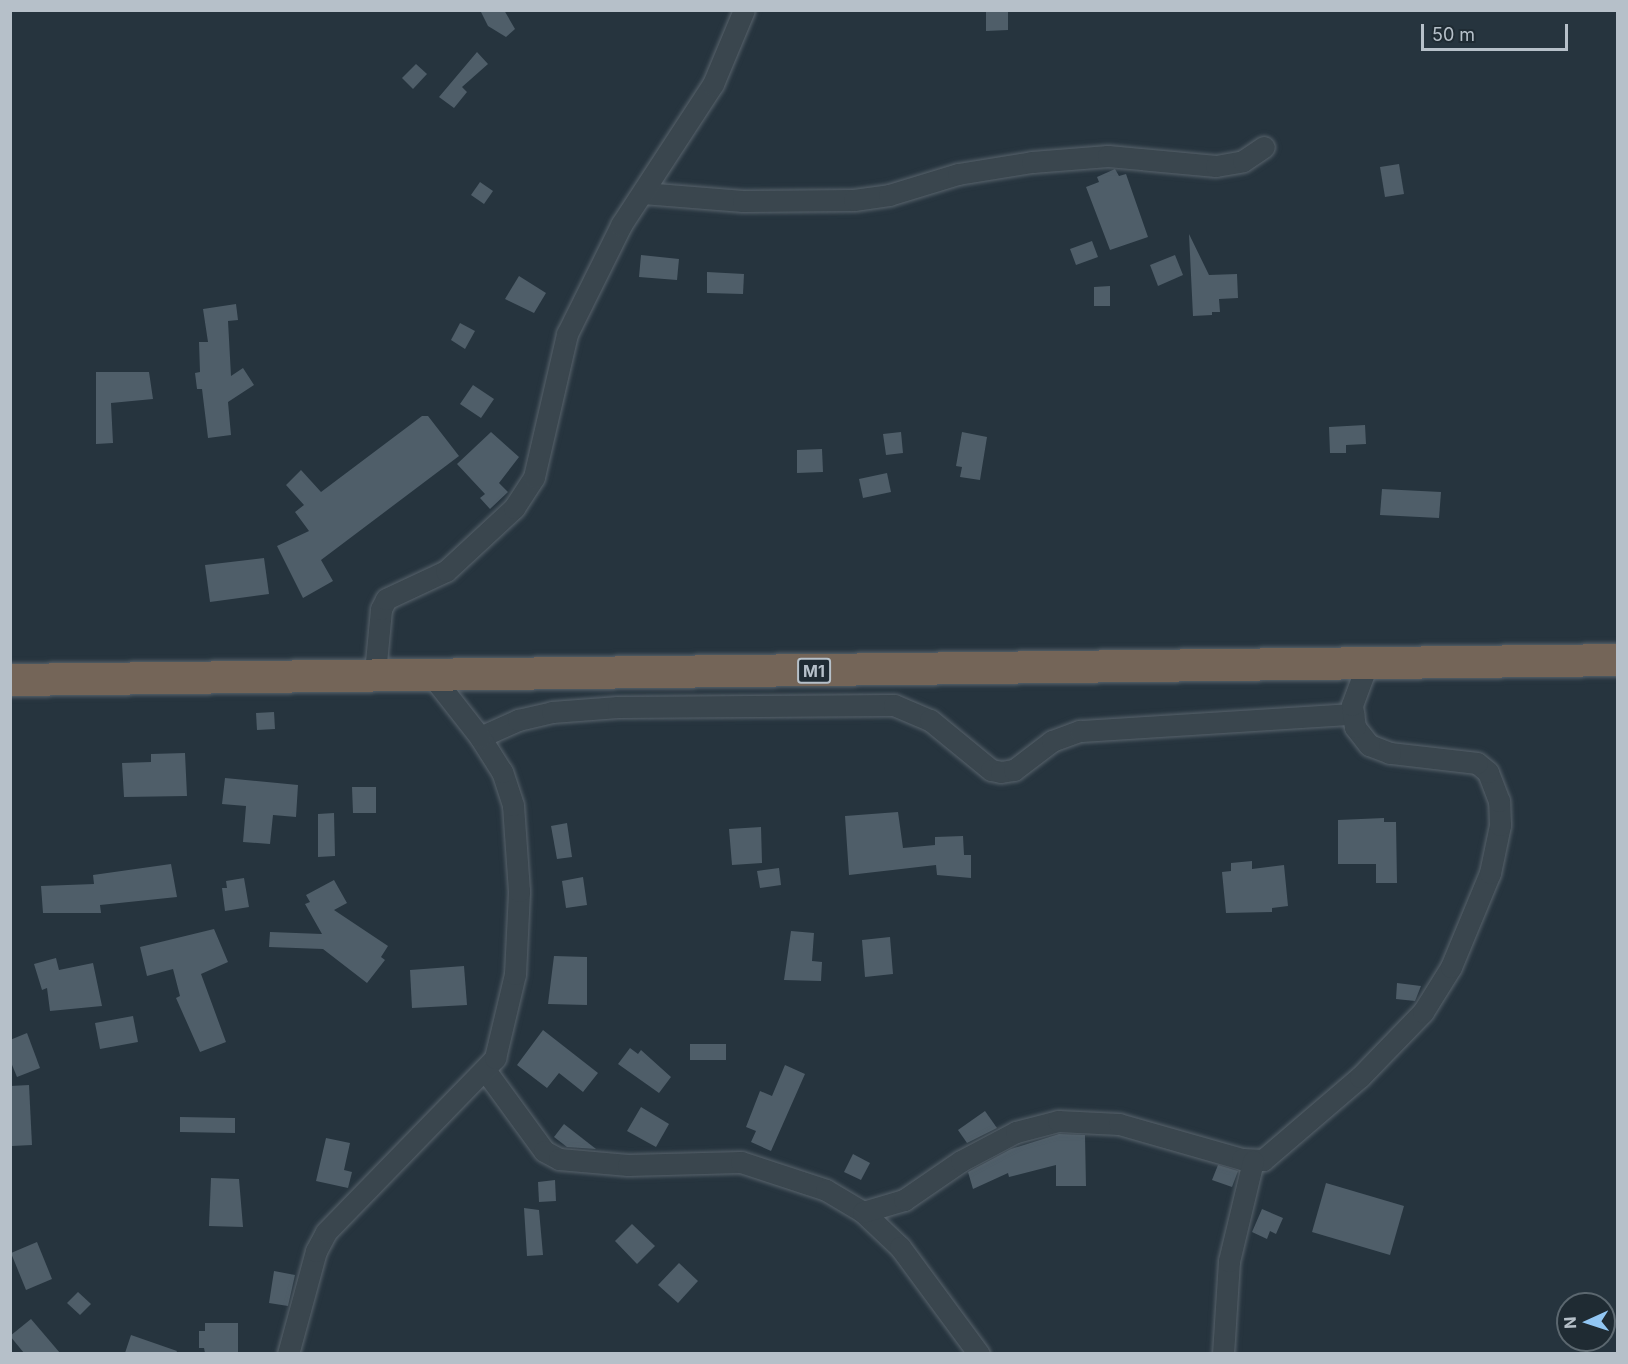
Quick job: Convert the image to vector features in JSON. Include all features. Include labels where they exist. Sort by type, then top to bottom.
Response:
[{"type":"highway","name":"M1","points":[[10,680],[429,672],[653,674],[1617,660]]},
{"type":"street","points":[[375,673],[381,609],[387,599],[446,571],[514,508],[534,477],[567,334],[596,268],[713,84],[744,10]]},
{"type":"street","points":[[643,193],[743,201],[855,200],[889,195],[958,174],[1032,162],[1108,156],[1216,166],[1243,161],[1264,147]]},
{"type":"street","points":[[863,1212],[904,1200],[961,1161],[1016,1132],[1046,1123],[1119,1124],[1253,1161],[1272,1155],[1360,1077],[1423,1012],[1451,967],[1490,873],[1500,825],[1499,801],[1488,772],[1477,763],[1459,758],[1378,750],[1355,727],[1354,692],[1368,662]]},
{"type":"street","points":[[288,1353],[316,1251],[326,1232],[354,1199],[395,1163],[495,1058],[515,974],[519,891],[513,805],[502,772],[480,736],[429,672]]},
{"type":"street","points":[[480,736],[518,720],[574,711],[894,705],[930,720],[991,770],[1001,772],[1014,770],[1052,741],[1080,731],[1353,714]]},
{"type":"street","points":[[485,1070],[544,1151],[559,1159],[617,1165],[741,1162],[826,1190],[863,1212],[900,1247],[979,1353]]},
{"type":"street","points":[[1223,1353],[1229,1261],[1253,1161]]},
{"type":"building","points":[[480,10],[504,10],[515,29],[506,37],[488,26]]},
{"type":"building","points":[[986,10],[1008,10],[1008,30],[986,31]]},
{"type":"building","points":[[477,52],[488,64],[462,87],[467,92],[454,108],[439,97]]},
{"type":"building","points":[[416,64],[427,74],[413,89],[402,78]]},
{"type":"building","points":[[1399,164],[1404,194],[1385,197],[1380,167]]},
{"type":"building","points":[[1115,169],[1119,176],[1126,174],[1148,237],[1110,250],[1086,187],[1099,182],[1097,177]]},
{"type":"building","points":[[480,182],[493,191],[484,204],[471,195]]},
{"type":"building","points":[[1189,234],[1209,275],[1237,274],[1238,298],[1219,299],[1220,312],[1212,312],[1212,315],[1193,316]]},
{"type":"building","points":[[1092,241],[1098,257],[1076,265],[1070,249]]},
{"type":"building","points":[[641,255],[679,259],[677,280],[639,277]]},
{"type":"building","points":[[1175,255],[1183,275],[1158,286],[1150,265]]},
{"type":"building","points":[[707,272],[744,274],[743,294],[707,293]]},
{"type":"building","points":[[519,276],[546,293],[534,313],[505,299]]},
{"type":"building","points":[[1110,286],[1110,306],[1094,306],[1094,287]]},
{"type":"building","points":[[236,304],[238,320],[228,321],[231,376],[243,368],[254,385],[228,402],[231,435],[208,438],[202,389],[197,389],[195,373],[200,372],[199,342],[208,342],[203,309]]},
{"type":"building","points":[[460,323],[475,331],[465,349],[451,340]]},
{"type":"building","points":[[96,372],[149,372],[153,399],[111,403],[113,443],[96,444]]},
{"type":"building","points":[[473,385],[494,399],[481,418],[460,404]]},
{"type":"building","points":[[422,416],[428,416],[459,456],[321,560],[333,581],[303,598],[277,546],[309,531],[295,512],[304,505],[286,485],[301,470],[321,492]]},
{"type":"building","points":[[1365,425],[1366,444],[1346,445],[1346,453],[1330,453],[1329,427]]},
{"type":"building","points":[[491,432],[519,457],[499,483],[508,492],[490,509],[480,498],[485,494],[457,464]]},
{"type":"building","points":[[901,432],[903,453],[886,455],[883,434]]},
{"type":"building","points":[[962,432],[987,437],[980,480],[960,477],[962,467],[956,466]]},
{"type":"building","points":[[822,449],[823,472],[797,473],[797,450]]},
{"type":"building","points":[[887,473],[891,492],[863,498],[859,479]]},
{"type":"building","points":[[1382,489],[1441,492],[1439,518],[1380,515]]},
{"type":"building","points":[[264,558],[269,594],[210,602],[205,565]]},
{"type":"building","points":[[274,712],[275,729],[257,730],[256,713]]},
{"type":"building","points":[[185,753],[187,796],[124,797],[122,763],[151,762],[151,754]]},
{"type":"building","points":[[225,778],[298,785],[296,817],[273,815],[270,844],[243,842],[246,806],[222,804]]},
{"type":"building","points":[[352,787],[376,787],[376,813],[353,813]]},
{"type":"building","points":[[898,812],[903,848],[935,845],[935,837],[963,836],[964,855],[971,855],[971,878],[937,875],[936,865],[849,875],[845,816]]},
{"type":"building","points":[[334,813],[335,856],[318,857],[318,814]]},
{"type":"building","points":[[1384,818],[1384,822],[1396,822],[1397,883],[1376,883],[1376,864],[1338,864],[1338,820]]},
{"type":"building","points":[[567,823],[572,857],[557,859],[551,826]]},
{"type":"building","points":[[761,827],[762,863],[732,865],[729,829]]},
{"type":"building","points":[[1252,861],[1252,869],[1284,865],[1288,906],[1272,908],[1272,912],[1226,913],[1222,872],[1231,871],[1231,863]]},
{"type":"building","points":[[171,864],[177,897],[100,905],[101,913],[43,913],[41,886],[94,884],[93,875]]},
{"type":"building","points":[[779,868],[781,885],[760,888],[757,871]]},
{"type":"building","points":[[583,877],[587,905],[566,908],[562,881]]},
{"type":"building","points":[[244,878],[249,907],[225,911],[222,888],[227,888],[226,881]]},
{"type":"building","points":[[334,880],[347,903],[334,910],[388,946],[381,957],[385,960],[367,983],[323,949],[269,947],[270,932],[322,934],[305,904],[310,902],[306,895]]},
{"type":"building","points":[[214,929],[228,962],[201,974],[226,1042],[200,1052],[176,998],[180,996],[173,969],[147,976],[140,947]]},
{"type":"building","points":[[791,931],[814,933],[812,961],[822,962],[821,981],[784,980]]},
{"type":"building","points":[[890,937],[893,974],[865,977],[862,940]]},
{"type":"building","points":[[554,956],[587,957],[587,1005],[548,1004]]},
{"type":"building","points":[[56,958],[59,970],[93,963],[102,1006],[50,1011],[47,988],[42,990],[34,964]]},
{"type":"building","points":[[464,966],[467,1005],[412,1008],[410,970]]},
{"type":"building","points":[[1397,983],[1421,986],[1415,1001],[1396,999]]},
{"type":"building","points":[[133,1016],[138,1042],[100,1049],[95,1023]]},
{"type":"building","points":[[543,1030],[598,1073],[583,1092],[559,1073],[547,1088],[517,1065]]},
{"type":"building","points":[[27,1033],[40,1068],[17,1077],[10,1060],[10,1040]]},
{"type":"building","points":[[690,1044],[726,1044],[726,1060],[690,1060]]},
{"type":"building","points":[[630,1048],[638,1054],[641,1050],[671,1077],[659,1093],[618,1064]]},
{"type":"building","points":[[785,1065],[805,1074],[771,1151],[751,1142],[756,1131],[746,1127],[760,1091],[772,1096]]},
{"type":"building","points":[[29,1085],[32,1145],[12,1146],[10,1086]]},
{"type":"building","points":[[641,1107],[669,1124],[656,1147],[627,1131]]},
{"type":"building","points":[[985,1111],[997,1128],[967,1143],[958,1130]]},
{"type":"building","points":[[180,1117],[235,1118],[235,1133],[180,1132]]},
{"type":"building","points":[[564,1124],[596,1149],[567,1147],[554,1137]]},
{"type":"building","points":[[1059,1134],[1085,1135],[1086,1186],[1056,1186],[1056,1165],[1009,1177],[1008,1173],[973,1189],[968,1172],[1011,1149]]},
{"type":"building","points":[[326,1138],[350,1143],[344,1170],[352,1172],[348,1188],[316,1181]]},
{"type":"building","points":[[853,1154],[870,1163],[861,1180],[844,1172]]},
{"type":"building","points":[[1218,1165],[1238,1171],[1232,1187],[1212,1180]]},
{"type":"building","points":[[211,1178],[239,1179],[243,1227],[209,1226]]},
{"type":"building","points":[[555,1180],[556,1201],[539,1202],[538,1182]]},
{"type":"building","points":[[1326,1183],[1404,1206],[1390,1255],[1312,1232]]},
{"type":"building","points":[[524,1208],[539,1210],[543,1255],[527,1256]]},
{"type":"building","points":[[1262,1209],[1283,1218],[1276,1234],[1270,1231],[1267,1239],[1252,1232]]},
{"type":"building","points":[[632,1224],[655,1246],[637,1264],[615,1241]]},
{"type":"building","points":[[37,1242],[52,1279],[26,1290],[11,1253]]},
{"type":"building","points":[[679,1263],[698,1281],[678,1303],[658,1285]]},
{"type":"building","points":[[274,1271],[295,1275],[288,1306],[269,1303]]},
{"type":"building","points":[[78,1292],[91,1304],[80,1315],[67,1303]]},
{"type":"building","points":[[31,1319],[60,1353],[24,1353],[10,1336]]},
{"type":"building","points":[[205,1323],[238,1323],[238,1353],[205,1353],[204,1348],[199,1348],[199,1331],[205,1331]]},
{"type":"building","points":[[131,1335],[177,1351],[176,1353],[125,1353]]}]
